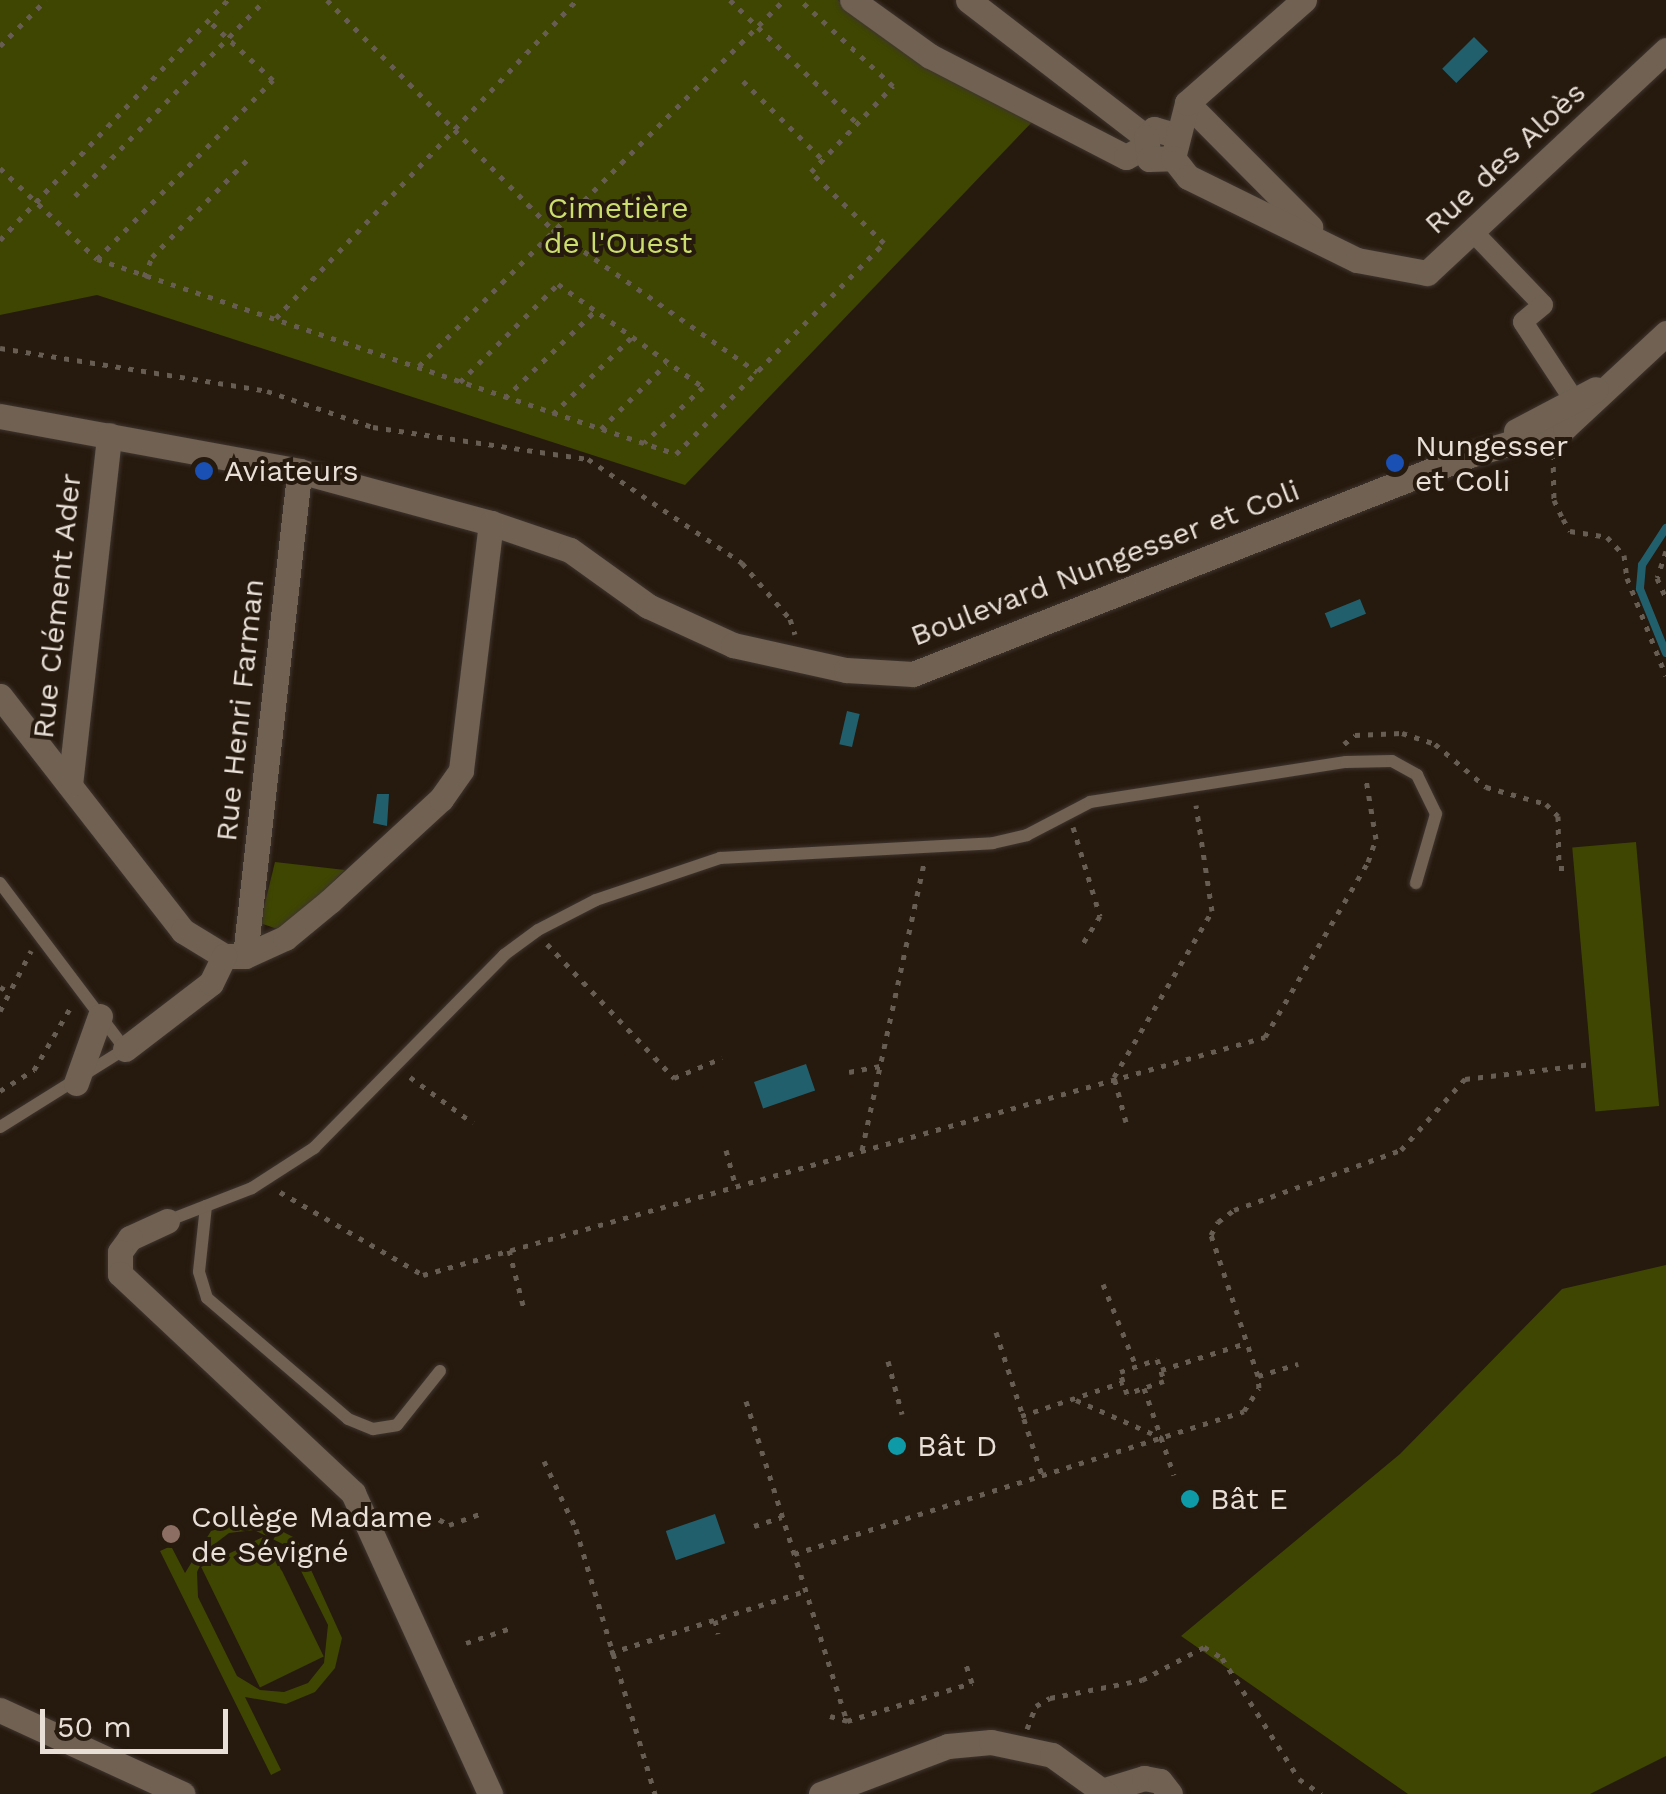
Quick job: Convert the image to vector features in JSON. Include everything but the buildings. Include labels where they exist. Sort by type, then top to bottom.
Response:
[{"type":"street","points":[[852,0],[930,56],[1126,157],[1144,142],[968,0]]},
{"type":"street","points":[[1174,146],[1186,103],[1304,0]]},
{"type":"street","name":"Rue des Aloès","points":[[1144,142],[1150,159],[1174,146],[1188,177],[1320,238],[1357,260],[1427,273],[1475,234],[1666,50]]},
{"type":"street","name":"Rue des Aloès","points":[[1186,103],[1320,238]]},
{"type":"street","points":[[1475,234],[1543,305],[1522,322],[1574,400]]},
{"type":"street","name":"Boulevard Nungesser et Coli","points":[[0,416],[299,471],[491,523],[570,550],[648,606],[733,644],[803,661],[913,674],[969,657],[1486,449],[1565,427],[1666,334]]},
{"type":"street","name":"Boulevard Nungesser et Coli","points":[[1486,449],[1618,379]]},
{"type":"street","name":"Rue Clément Ader","points":[[70,785],[108,435]]},
{"type":"street","name":"Rue Henri Farman","points":[[235,956],[299,471]]},
{"type":"street","points":[[125,1049],[211,983],[235,956],[285,938],[441,799],[461,770],[491,523]]},
{"type":"street","points":[[0,696],[183,931],[235,956]]},
{"type":"street","points":[[76,1083],[93,1006]]},
{"type":"street","points":[[166,1221],[130,1238],[120,1252],[120,1274],[353,1492],[490,1794]]},
{"type":"street","points":[[0,1710],[183,1794]]},
{"type":"street","points":[[821,1794],[852,1788],[948,1746],[1024,1746],[1052,1755],[1105,1792],[1144,1778],[1160,1781],[1170,1794]]},
{"type":"lane","points":[[166,1221],[264,1182],[314,1148],[400,1068],[504,955],[538,930],[596,900],[720,858],[993,843],[1069,815],[1090,802],[1353,762],[1392,761],[1417,776],[1436,814],[1416,883]]},
{"type":"lane","points":[[0,883],[125,1049],[0,1127]]},
{"type":"lane","points":[[206,1206],[199,1272],[208,1298],[348,1420],[373,1428],[397,1425],[440,1371]]},
{"type":"path","points":[[0,46],[46,0]]},
{"type":"path","points":[[0,240],[228,0]]},
{"type":"path","points":[[75,196],[265,0]]},
{"type":"path","points":[[327,0],[552,229],[757,372]]},
{"type":"path","points":[[276,318],[577,0]]},
{"type":"path","points":[[730,0],[856,122]]},
{"type":"path","points":[[418,367],[784,0]]},
{"type":"path","points":[[0,168],[96,260],[676,454],[884,243],[811,172],[893,86],[800,0]]},
{"type":"path","points":[[96,260],[272,80],[208,20]]},
{"type":"path","points":[[743,81],[822,159]]},
{"type":"path","points":[[144,277],[152,257],[249,158]]},
{"type":"path","points":[[460,382],[558,284],[702,386],[644,444]]},
{"type":"path","points":[[505,398],[595,311]]},
{"type":"path","points":[[553,414],[631,338]]},
{"type":"path","points":[[0,348],[266,391],[373,427],[588,459],[742,563],[790,619],[803,661]]},
{"type":"path","points":[[601,429],[667,362]]},
{"type":"path","points":[[1551,431],[1554,500],[1570,530],[1607,537],[1624,555],[1626,578],[1666,676]]},
{"type":"path","points":[[1666,551],[1657,578],[1666,598]]},
{"type":"path","points":[[264,1182],[423,1275],[735,1183],[1265,1037],[1368,862],[1374,826],[1344,744],[1355,736],[1402,732],[1434,744],[1486,787],[1546,804],[1558,816],[1559,868],[1572,868]]},
{"type":"path","points":[[1126,1122],[1114,1078],[1212,911],[1193,787]]},
{"type":"path","points":[[1069,815],[1100,916],[1080,948]]},
{"type":"path","points":[[862,1150],[926,846]]},
{"type":"path","points":[[538,930],[553,953],[674,1078],[722,1058]]},
{"type":"path","points":[[0,1010],[39,935]]},
{"type":"path","points":[[0,986],[10,992]]},
{"type":"path","points":[[0,1091],[34,1070],[73,1002],[93,1006]]},
{"type":"path","points":[[794,1554],[1244,1410],[1258,1388],[1258,1376],[1212,1235],[1218,1222],[1234,1210],[1401,1150],[1465,1079],[1592,1064]]},
{"type":"path","points":[[849,1072],[880,1066]]},
{"type":"path","points":[[400,1068],[474,1123]]},
{"type":"path","points":[[726,1150],[735,1183]]},
{"type":"path","points":[[509,1250],[524,1309]]},
{"type":"path","points":[[1102,1284],[1136,1366]]},
{"type":"path","points":[[996,1332],[1042,1475]]},
{"type":"path","points":[[1161,1370],[1246,1343]]},
{"type":"path","points":[[1157,1360],[1161,1370],[1164,1381],[1127,1394],[1120,1372],[1157,1360]]},
{"type":"path","points":[[888,1361],[902,1414]]},
{"type":"path","points":[[1258,1376],[1298,1364]]},
{"type":"path","points":[[1021,1416],[1123,1382]]},
{"type":"path","points":[[1144,1388],[1174,1474]]},
{"type":"path","points":[[1074,1398],[1162,1438]]},
{"type":"path","points":[[746,1401],[847,1721]]},
{"type":"path","points":[[544,1461],[576,1530],[655,1794]]},
{"type":"path","points":[[428,1513],[449,1525],[482,1513]]},
{"type":"path","points":[[754,1526],[782,1517]]},
{"type":"path","points":[[610,1652],[806,1591]]},
{"type":"path","points":[[716,1620],[718,1634]]},
{"type":"path","points":[[466,1643],[512,1628]]},
{"type":"path","points":[[1024,1746],[1036,1706],[1142,1680],[1204,1647],[1222,1658],[1299,1779],[1321,1794]]},
{"type":"path","points":[[830,1716],[847,1721],[972,1683],[964,1662]]},
{"type":"green space","name":"Cimetière de l'Ouest","points":[[0,0],[838,0],[870,28],[1035,119],[685,485],[97,295],[0,315]]},
{"type":"green space","points":[[1636,842],[1659,1106],[1595,1112],[1572,848]]},
{"type":"green space","points":[[275,862],[345,870],[283,931],[260,923]]},
{"type":"green space","points":[[1666,1265],[1666,1756],[1590,1794],[1408,1794],[1181,1636],[1400,1454],[1562,1289]]},
{"type":"green space","points":[[256,1518],[297,1539],[342,1638],[335,1668],[315,1692],[286,1704],[245,1697],[281,1770],[271,1775],[160,1551],[171,1546],[185,1573],[211,1531]],"holes":[[[254,1530],[289,1547],[328,1625],[324,1663],[308,1683],[284,1692],[260,1690],[237,1676],[198,1597],[197,1572],[208,1549],[229,1533]]]},
{"type":"green space","points":[[265,1536],[324,1656],[260,1688],[201,1567]]},
{"type":"water","points":[[1474,37],[1488,51],[1456,83],[1442,69]]},
{"type":"water","points":[[1360,599],[1366,614],[1331,628],[1325,613]]},
{"type":"water","points":[[847,711],[860,714],[852,747],[839,744]]},
{"type":"water","points":[[377,794],[389,794],[387,826],[373,823]]},
{"type":"water","points":[[806,1064],[815,1090],[763,1108],[754,1082]]},
{"type":"water","points":[[715,1514],[725,1543],[676,1560],[666,1531]]},
{"type":"waterway","points":[[1666,528],[1642,565],[1640,589],[1666,653]]},
{"type":"place","name":"Nungesser et Coli","points":[[1395,463]]},
{"type":"place","name":"Aviateurs","points":[[204,471]]},
{"type":"place","name":"Bât D","points":[[897,1446]]},
{"type":"place","name":"Bât E","points":[[1190,1499]]},
{"type":"place","name":"Collège Madame de Sévigné","points":[[171,1534]]}]
